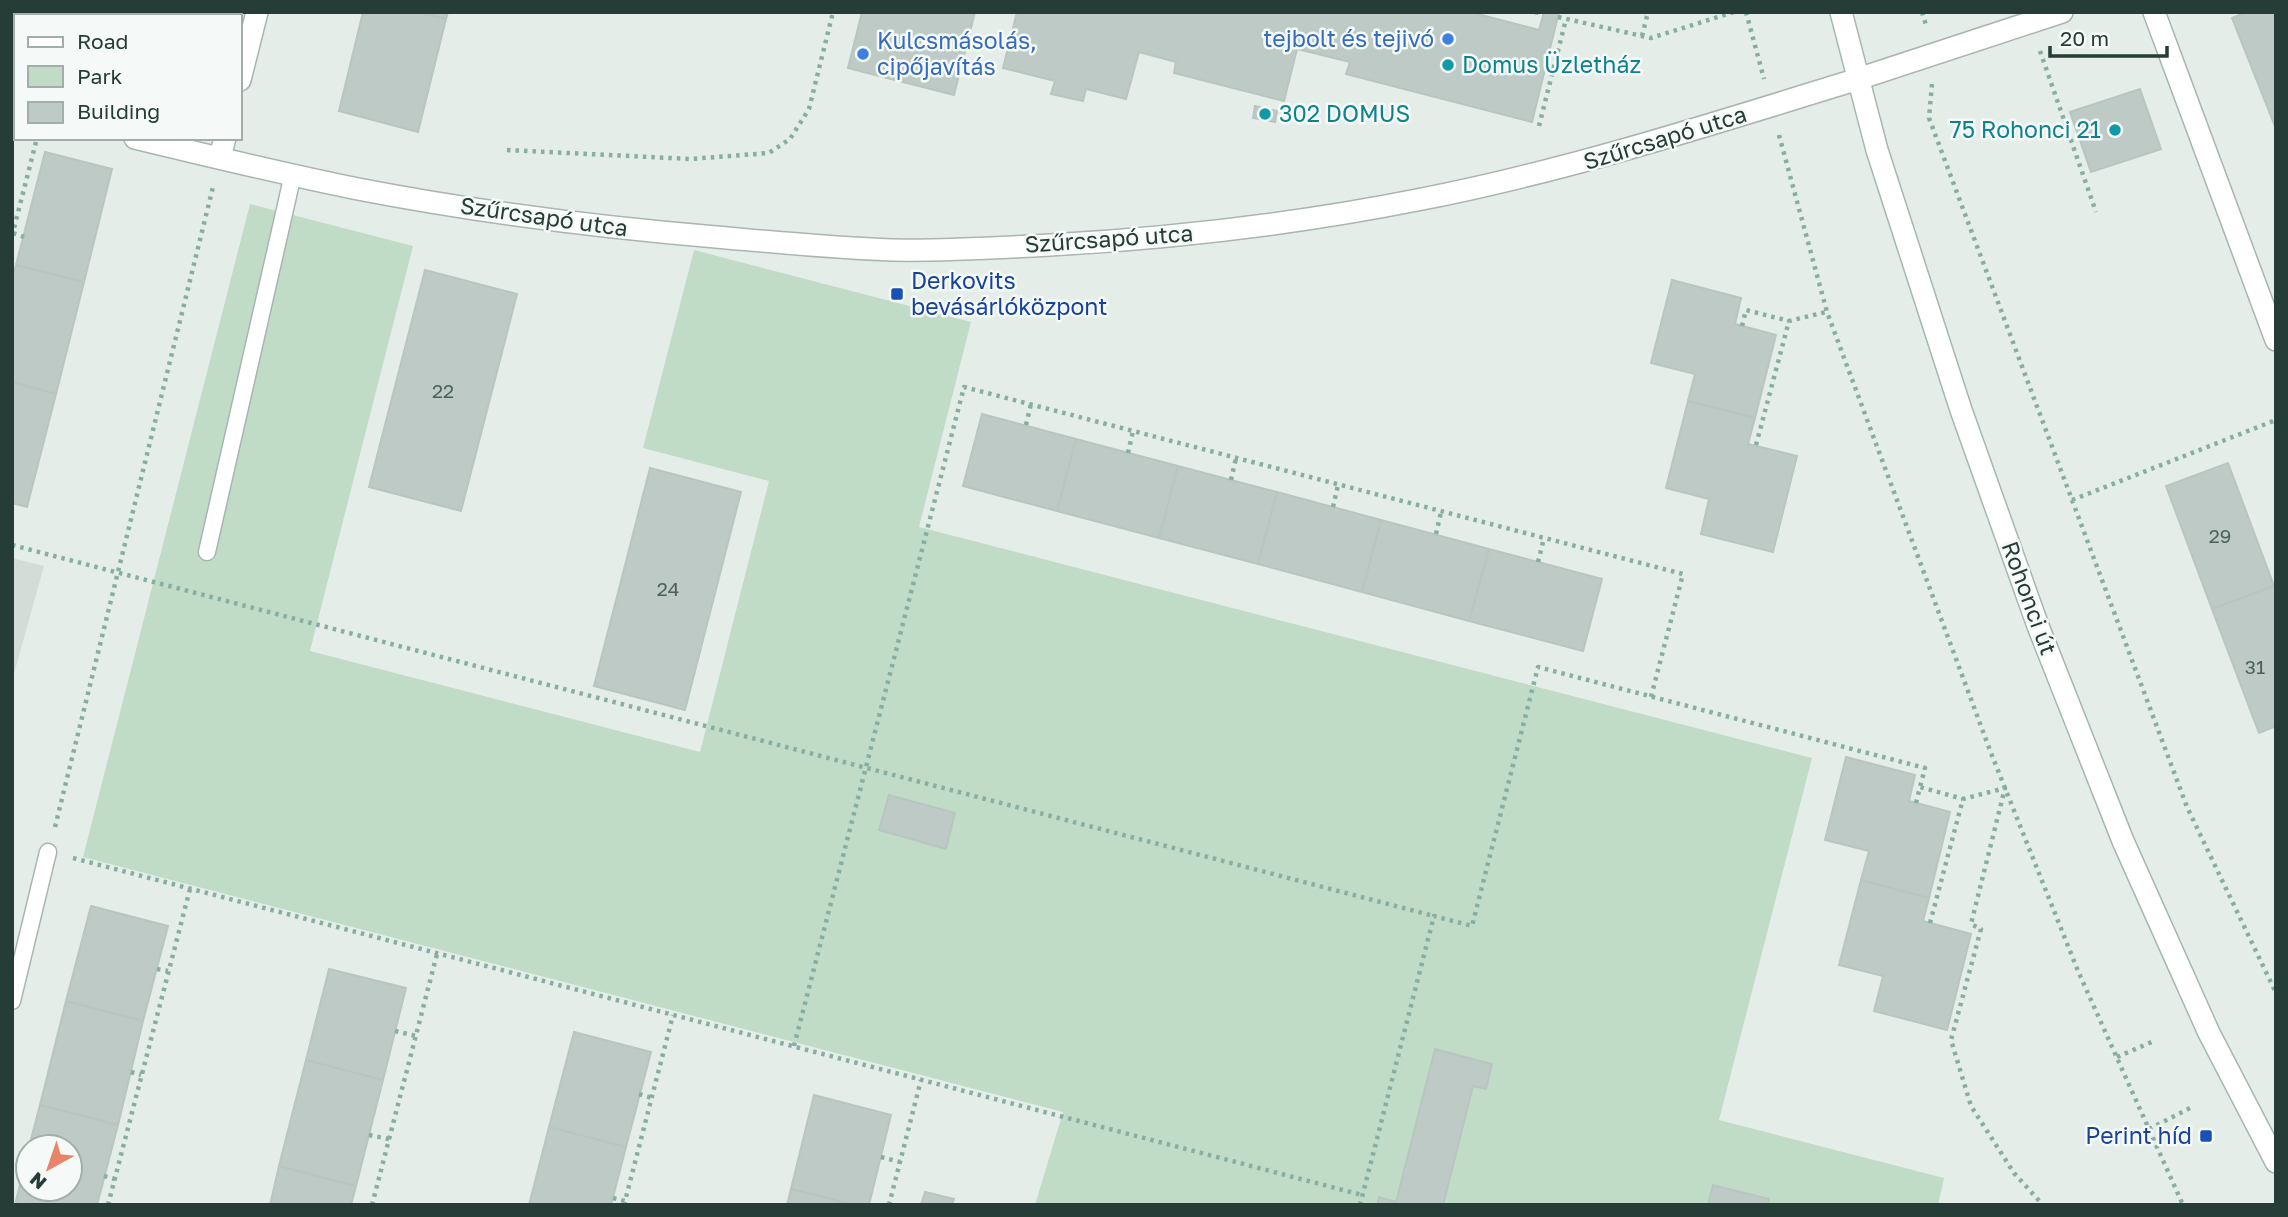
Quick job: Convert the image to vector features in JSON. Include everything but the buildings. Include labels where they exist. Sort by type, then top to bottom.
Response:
[{"type":"street","points":[[242,72],[257,12]]},
{"type":"street","name":"Rohonci út","points":[[1841,12],[1877,150],[1961,410],[2038,626],[2123,841],[2209,1033],[2276,1162]]},
{"type":"street","name":"Szűrcsapó utca","points":[[153,140],[223,148],[293,174],[358,188],[491,211],[621,229],[895,250],[994,248],[1139,239],[1258,226],[1416,201],[1553,170],[1858,79],[2062,12]]},
{"type":"street","points":[[2154,12],[2276,340]]},
{"type":"lane","points":[[208,552],[293,174]]},
{"type":"lane","points":[[12,1001],[48,852]]},
{"type":"path","points":[[507,150],[690,159],[769,153],[790,139],[809,109],[833,12]]},
{"type":"path","points":[[1535,12],[1543,14]]},
{"type":"path","points":[[1642,36],[1648,12]]},
{"type":"path","points":[[1558,17],[1651,38],[1734,12]]},
{"type":"path","points":[[1746,12],[1826,312],[2005,788],[2078,971],[2183,1205]]},
{"type":"path","points":[[1922,12],[1935,53],[1929,118],[2188,807],[2276,993]]},
{"type":"path","points":[[1539,126],[1566,19]]},
{"type":"path","points":[[2030,22],[2096,212]]},
{"type":"path","points":[[24,237],[13,235],[37,140]]},
{"type":"path","points":[[223,148],[48,852],[1362,1195]]},
{"type":"path","points":[[1742,326],[1746,310],[1789,321],[1826,312]]},
{"type":"path","points":[[1756,446],[1789,321]]},
{"type":"path","points":[[794,1046],[964,387],[1683,575],[1651,696]]},
{"type":"path","points":[[1026,425],[1031,404]]},
{"type":"path","points":[[2072,500],[2276,420]]},
{"type":"path","points":[[1128,453],[1133,431]]},
{"type":"path","points":[[1231,480],[1236,458]]},
{"type":"path","points":[[1333,507],[1338,485]]},
{"type":"path","points":[[1436,534],[1441,512]]},
{"type":"path","points":[[1538,562],[1544,538]]},
{"type":"path","points":[[12,545],[1472,926],[1538,667],[1925,768],[1916,803]]},
{"type":"path","points":[[1920,788],[1963,799],[2005,788]]},
{"type":"path","points":[[2005,788],[1971,924],[1981,929],[1951,1040],[1971,1107],[2014,1173],[2043,1205]]},
{"type":"path","points":[[1930,923],[1963,799]]},
{"type":"path","points":[[108,1205],[190,889]]},
{"type":"path","points":[[1360,1205],[1434,916]]},
{"type":"path","points":[[372,1205],[437,954]]},
{"type":"path","points":[[157,969],[168,971]]},
{"type":"path","points":[[612,1198],[625,1203],[673,1015]]},
{"type":"path","points":[[396,1031],[416,1036]]},
{"type":"path","points":[[2117,1057],[2154,1041]]},
{"type":"path","points":[[131,1072],[141,1075]]},
{"type":"path","points":[[889,1205],[921,1080]]},
{"type":"path","points":[[639,1094],[652,1098]]},
{"type":"path","points":[[2149,1129],[2192,1107]]},
{"type":"path","points":[[369,1135],[389,1139]]},
{"type":"path","points":[[881,1157],[900,1162]]},
{"type":"path","points":[[104,1176],[115,1179]]},
{"type":"shaded area","points":[[12,558],[44,566],[12,681]]},
{"type":"green space","points":[[250,204],[413,246],[310,651],[700,752],[769,481],[643,448],[694,250],[971,322],[919,527],[1812,758],[1719,1120],[1944,1178],[1938,1205],[1035,1205],[1063,1112],[83,857]]},
{"type":"place","name":"tejbolt és tejivó","points":[[1448,39]]},
{"type":"place","name":"Kulcsmásolás, cipőjavítás","points":[[863,54]]},
{"type":"place","name":"Domus Üzletház","points":[[1448,65]]},
{"type":"place","name":"302 DOMUS","points":[[1265,114]]},
{"type":"place","name":"75 Rohonci 21","points":[[2115,130]]},
{"type":"place","name":"Derkovits bevásárlóközpont","points":[[897,294]]},
{"type":"place","name":"Perint híd","points":[[2206,1136]]}]
